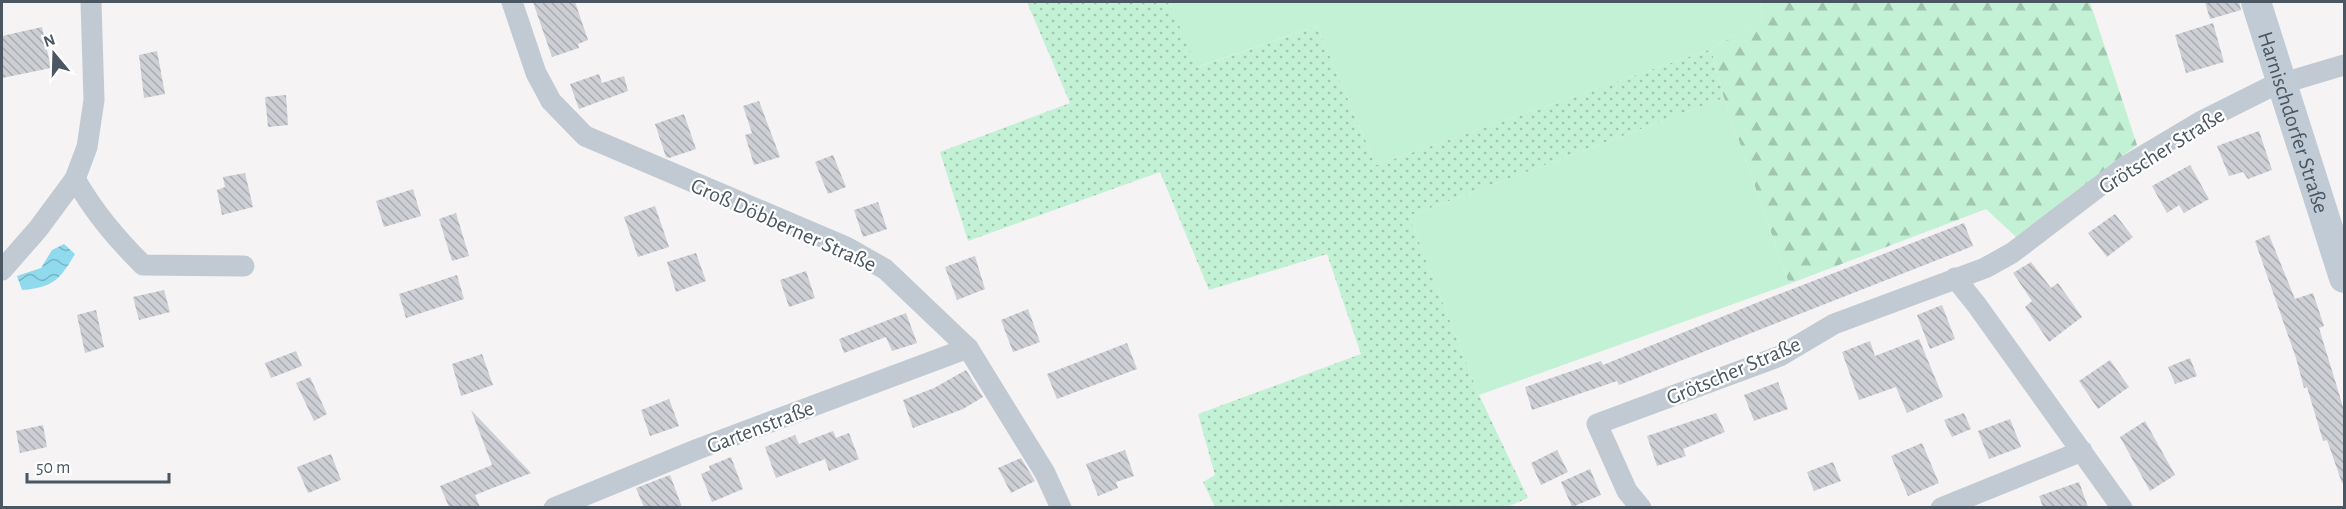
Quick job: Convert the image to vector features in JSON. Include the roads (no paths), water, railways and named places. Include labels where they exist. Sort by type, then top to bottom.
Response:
[{"type":"street","points":[[2,270],[38,229],[75,179],[87,147],[94,100],[91,2]]},
{"type":"street","name":"Groß Döbberner Straße","points":[[512,2],[536,73],[551,101],[585,136],[846,248],[885,269],[968,348],[1045,473],[1061,507]]},
{"type":"street","name":"Harnischdorfer Straße","points":[[2256,2],[2344,278]]},
{"type":"street","name":"Grötscher Straße","points":[[1641,507],[1627,492],[1597,424],[1780,356],[1834,324],[1985,268],[2012,253],[2126,166],[2191,128],[2262,91],[2344,65]]},
{"type":"street","points":[[75,179],[112,234],[143,265],[244,266]]},
{"type":"street","points":[[1955,279],[2122,507]]},
{"type":"street","name":"Gartenstraße","points":[[554,507],[698,449],[968,348]]},
{"type":"street","points":[[1941,507],[2082,451]]},
{"type":"water","points":[[64,244],[75,254],[64,271],[48,284],[22,290],[17,276],[41,268],[52,250]]}]
